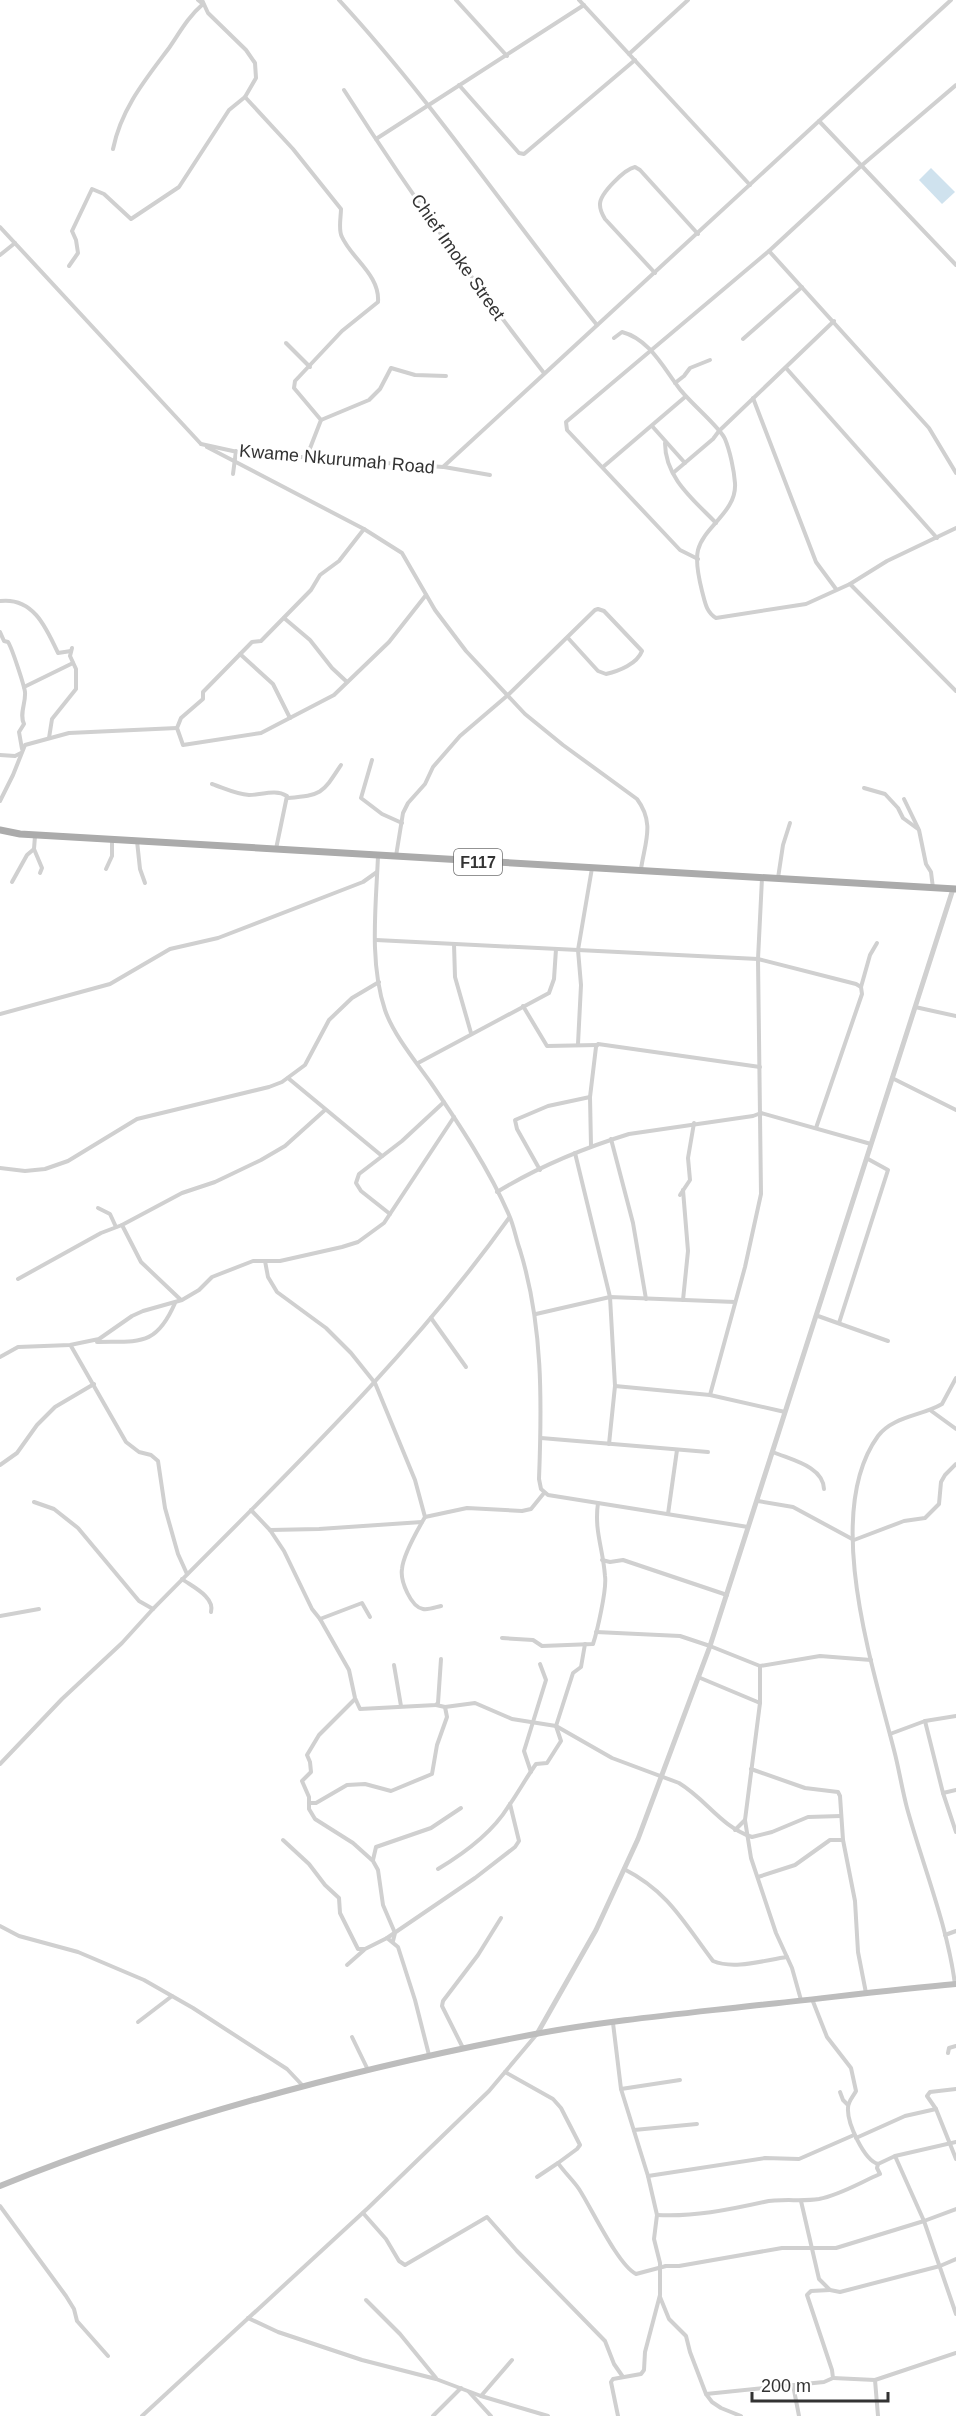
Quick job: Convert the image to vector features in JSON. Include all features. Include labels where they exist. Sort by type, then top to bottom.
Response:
[{"type":"main road","name":"F117","points":[[0,830],[35,835],[112,840],[954,889]]},
{"type":"main road","points":[[0,2186],[78,2156],[304,2087],[429,2056],[537,2034],[613,2023],[955,1984]]},
{"type":"street","points":[[339,0],[375,39],[428,105],[597,325]]},
{"type":"street","points":[[456,0],[507,56]]},
{"type":"street","points":[[579,0],[750,184]]},
{"type":"street","points":[[629,54],[688,0]]},
{"type":"street","name":"Kwame Nkurumah Road","points":[[201,444],[236,451],[444,467],[951,0]]},
{"type":"street","points":[[69,266],[78,254],[72,231],[92,189],[104,194],[131,219],[178,187],[229,110],[244,97],[256,78],[255,63],[246,50],[208,13],[201,1],[128,104],[113,149]]},
{"type":"street","points":[[375,139],[584,5]]},
{"type":"street","points":[[459,85],[519,153],[524,154],[635,60]]},
{"type":"street","points":[[698,559],[680,550],[567,430],[565,424],[652,352],[861,166],[956,85]]},
{"type":"street","name":"Chief Imoke Street","points":[[344,90],[375,139],[502,320],[544,373]]},
{"type":"street","points":[[244,97],[293,149],[341,209],[340,235],[375,282],[379,293],[378,302],[342,331],[295,381],[294,388],[321,420],[321,425],[307,456]]},
{"type":"street","points":[[819,121],[956,265]]},
{"type":"street","points":[[655,273],[604,219],[601,212],[602,195],[627,171],[635,167],[640,170],[698,234]]},
{"type":"street","points":[[0,227],[201,444],[364,529],[402,553],[426,595],[466,651],[525,714],[637,799],[643,806],[648,821],[640,870]]},
{"type":"street","points":[[0,255],[15,243]]},
{"type":"street","points":[[768,251],[929,428],[956,473]]},
{"type":"street","points":[[743,339],[802,287]]},
{"type":"street","points":[[673,473],[713,439],[718,431],[834,321]]},
{"type":"street","points":[[614,338],[622,332],[631,334],[652,352],[685,397],[725,438],[735,483],[728,509],[702,542],[698,551],[699,579],[706,607],[716,618],[806,604],[850,584],[887,561],[956,528]]},
{"type":"street","points":[[286,343],[310,367]]},
{"type":"street","points":[[675,383],[690,368],[710,360]]},
{"type":"street","points":[[321,420],[369,400],[380,389],[390,368],[415,375],[446,376]]},
{"type":"street","points":[[786,368],[937,538]]},
{"type":"street","points":[[603,467],[685,397]]},
{"type":"street","points":[[753,398],[816,562],[836,589]]},
{"type":"street","points":[[652,426],[665,443],[686,463]]},
{"type":"street","points":[[665,443],[665,454],[676,482],[716,523]]},
{"type":"street","points":[[232,474],[236,451]]},
{"type":"street","points":[[444,467],[490,475]]},
{"type":"street","points":[[364,529],[339,561],[320,575],[311,590],[284,618],[261,641],[252,642],[202,692],[203,699],[181,718],[177,728],[183,745],[261,734],[334,695],[389,642],[426,595]]},
{"type":"street","points":[[850,584],[956,691]]},
{"type":"street","points":[[0,601],[8,600],[26,604],[48,632],[58,653],[72,649],[76,669],[76,688],[52,719],[49,738]]},
{"type":"street","points":[[395,857],[403,813],[408,803],[425,784],[433,767],[460,736],[508,695],[598,609],[604,611],[642,651],[623,668],[606,674],[598,671],[568,638]]},
{"type":"street","points":[[284,618],[310,640],[332,669],[347,682]]},
{"type":"street","points":[[0,632],[4,641],[8,642],[13,650],[24,687],[21,718],[24,724],[21,726],[19,739],[22,751]]},
{"type":"street","points":[[240,654],[273,684],[290,718]]},
{"type":"street","points":[[24,687],[73,663]]},
{"type":"street","points":[[0,801],[25,745],[69,733],[177,728]]},
{"type":"street","points":[[0,755],[15,756],[22,751]]},
{"type":"street","points":[[372,760],[361,798],[382,814],[402,823]]},
{"type":"street","points":[[212,783],[233,792],[249,795],[281,793],[288,798],[317,794],[323,791],[341,765]]},
{"type":"street","points":[[864,788],[885,794],[898,808],[903,818],[919,830]]},
{"type":"street","points":[[276,850],[288,798]]},
{"type":"street","points":[[904,799],[919,830],[926,864],[931,872],[933,888]]},
{"type":"street","points":[[778,879],[783,845],[790,823]]},
{"type":"street","points":[[35,835],[34,849],[42,868],[40,873]]},
{"type":"street","points":[[106,869],[112,856],[112,840]]},
{"type":"street","points":[[137,841],[140,869],[145,883]]},
{"type":"street","points":[[12,882],[27,855],[34,849]]},
{"type":"street","points":[[378,856],[375,940],[379,982],[386,1013],[454,1117],[497,1192],[510,1217],[525,1267],[536,1314],[541,1374],[539,1479],[544,1493]]},
{"type":"street","points":[[578,1044],[582,985],[578,951],[592,868]]},
{"type":"street","points":[[0,1014],[110,984],[170,949],[218,938],[363,882],[378,872]]},
{"type":"street","points":[[710,1395],[761,1194],[758,959],[762,878]]},
{"type":"street","points":[[142,2416],[363,2213],[489,2091],[537,2034],[583,1956],[624,1869],[710,1646],[954,889]]},
{"type":"street","points":[[375,940],[758,959],[795,967],[861,987]]},
{"type":"street","points":[[816,1128],[862,994],[861,987],[870,955],[877,943]]},
{"type":"street","points":[[454,944],[455,977],[471,1034]]},
{"type":"street","points":[[417,1063],[545,996],[552,989],[556,949]]},
{"type":"street","points":[[0,1168],[25,1171],[45,1169],[68,1161],[120,1127],[137,1119],[268,1087],[288,1078],[308,1060],[329,1020],[352,998],[379,982]]},
{"type":"street","points":[[523,1006],[547,1046],[597,1045],[760,1067]]},
{"type":"street","points":[[915,1007],[956,1016]]},
{"type":"street","points":[[591,1146],[590,1097],[597,1045]]},
{"type":"street","points":[[288,1078],[382,1156]]},
{"type":"street","points":[[892,1078],[956,1110]]},
{"type":"street","points":[[540,1170],[517,1129],[515,1120],[548,1106],[590,1097]]},
{"type":"street","points":[[390,1214],[361,1191],[356,1183],[359,1174],[444,1102]]},
{"type":"street","points":[[18,1278],[182,1193],[215,1182],[261,1160],[285,1146],[325,1110]]},
{"type":"street","points":[[497,1192],[575,1153],[629,1134],[761,1113],[871,1144]]},
{"type":"street","points":[[92,1342],[143,1311],[176,1303],[199,1290],[212,1277],[252,1261],[280,1261],[358,1242],[380,1228],[454,1117]]},
{"type":"street","points":[[680,1195],[689,1185],[690,1180],[688,1158],[694,1123]]},
{"type":"street","points":[[611,1140],[633,1222],[646,1299]]},
{"type":"street","points":[[575,1153],[610,1297],[615,1386],[609,1444]]},
{"type":"street","points":[[839,1323],[888,1170],[868,1158]]},
{"type":"street","points":[[682,1300],[688,1251],[683,1190]]},
{"type":"street","points":[[98,1208],[110,1214],[116,1227]]},
{"type":"street","points":[[0,1764],[62,1699],[122,1643],[375,1383],[431,1318],[510,1217]]},
{"type":"street","points":[[122,1225],[141,1262],[182,1300]]},
{"type":"street","points":[[265,1261],[268,1277],[277,1292],[326,1328],[351,1353],[375,1383],[415,1480],[425,1517],[402,1570],[404,1586],[416,1606],[425,1610],[441,1606]]},
{"type":"street","points":[[536,1314],[610,1297],[735,1302]]},
{"type":"street","points":[[0,1357],[18,1347],[145,1340],[158,1332],[167,1321],[176,1303]]},
{"type":"street","points":[[818,1316],[888,1341]]},
{"type":"street","points":[[431,1318],[466,1367]]},
{"type":"street","points":[[70,1345],[126,1442],[139,1452],[151,1455],[158,1461],[165,1508],[178,1554],[187,1574]]},
{"type":"street","points":[[955,1984],[951,1953],[907,1806],[871,1660],[860,1607],[854,1540],[854,1498],[858,1481],[875,1442],[884,1430],[942,1404],[956,1378]]},
{"type":"street","points":[[0,1465],[18,1453],[37,1425],[55,1407],[94,1384]]},
{"type":"street","points":[[615,1386],[710,1395],[786,1412]]},
{"type":"street","points":[[930,1410],[956,1430]]},
{"type":"street","points":[[541,1438],[708,1452]]},
{"type":"street","points":[[668,1514],[677,1450]]},
{"type":"street","points":[[773,1452],[813,1469],[822,1477],[824,1489]]},
{"type":"street","points":[[758,1501],[793,1508],[854,1540],[904,1521],[926,1518],[939,1504],[941,1482],[956,1464]]},
{"type":"street","points":[[425,1517],[467,1508],[531,1509],[544,1493]]},
{"type":"street","points":[[544,1493],[749,1527]]},
{"type":"street","points":[[34,1502],[54,1509],[78,1528],[139,1601],[153,1609]]},
{"type":"street","points":[[501,1638],[533,1640],[542,1646],[592,1644],[605,1587],[596,1522],[598,1503]]},
{"type":"street","points":[[251,1510],[270,1530],[284,1551],[312,1609],[349,1670],[355,1698],[360,1709],[436,1705],[445,1707],[475,1703],[512,1719],[556,1726],[612,1758],[662,1775],[688,1788],[721,1821],[752,1837],[808,1818],[841,1816]]},
{"type":"street","points":[[270,1530],[422,1522]]},
{"type":"street","points":[[602,1560],[610,1562],[623,1560],[727,1595]]},
{"type":"street","points":[[182,1579],[210,1599],[213,1606],[212,1612]]},
{"type":"street","points":[[320,1619],[362,1603],[370,1617]]},
{"type":"street","points":[[0,1616],[39,1609]]},
{"type":"street","points":[[596,1632],[680,1636],[760,1666],[820,1656],[871,1660]]},
{"type":"street","points":[[438,1869],[463,1854],[481,1837],[510,1803],[536,1764],[547,1763],[557,1750],[561,1741],[556,1726],[573,1673],[581,1667],[585,1644]]},
{"type":"street","points":[[436,1705],[441,1659]]},
{"type":"street","points":[[531,1772],[524,1751],[546,1680],[540,1664]]},
{"type":"street","points":[[394,1665],[401,1706]]},
{"type":"street","points":[[760,1666],[760,1703],[745,1820],[751,1858],[801,2001]]},
{"type":"street","points":[[698,1677],[760,1703]]},
{"type":"street","points":[[355,1698],[354,1702],[319,1735],[307,1755],[311,1772],[302,1781],[309,1797],[309,1809],[315,1819],[353,1843],[373,1861],[378,1870],[383,1905],[395,1933],[393,1941]]},
{"type":"street","points":[[309,1803],[316,1803],[347,1785],[365,1784],[391,1791],[432,1774],[437,1745],[447,1718],[445,1707]]},
{"type":"street","points":[[890,1734],[925,1721],[956,1716]]},
{"type":"street","points":[[925,1721],[943,1793],[956,1832]]},
{"type":"street","points":[[751,1769],[805,1788],[838,1792],[843,1840],[855,1901],[858,1952],[866,1993]]},
{"type":"street","points":[[943,1793],[956,1790]]},
{"type":"street","points":[[347,1965],[365,1949],[395,1933],[475,1878],[515,1847],[519,1841],[510,1803]]},
{"type":"street","points":[[373,1861],[376,1847],[431,1828],[461,1808]]},
{"type":"street","points":[[735,1830],[745,1820]]},
{"type":"street","points":[[283,1840],[309,1864],[324,1885],[339,1898],[340,1913],[357,1949],[365,1949]]},
{"type":"street","points":[[758,1877],[795,1865],[830,1840],[843,1840]]},
{"type":"street","points":[[624,1869],[638,1876],[674,1906],[713,1961],[721,1965],[731,1965],[787,1957]]},
{"type":"street","points":[[463,2049],[442,2006],[442,2001],[478,1955],[501,1918]]},
{"type":"street","points":[[0,1926],[19,1935],[78,1952],[144,1980],[286,2069],[304,2087]]},
{"type":"street","points":[[945,1935],[956,1931]]},
{"type":"street","points":[[387,1938],[398,1947],[415,2000],[429,2056]]},
{"type":"street","points":[[138,2022],[172,1996]]},
{"type":"street","points":[[812,1999],[827,2037],[851,2068],[856,2091],[848,2105]]},
{"type":"street","points":[[613,2023],[621,2089],[648,2175],[657,2215],[654,2239],[659,2266],[660,2295],[645,2352],[644,2370],[641,2374],[611,2382],[618,2416]]},
{"type":"street","points":[[352,2037],[368,2071]]},
{"type":"street","points":[[948,2053],[949,2048],[956,2046]]},
{"type":"street","points":[[505,2072],[543,2093],[561,2108],[580,2145],[537,2177]]},
{"type":"street","points":[[621,2089],[680,2080]]},
{"type":"street","points":[[956,2090],[928,2093],[927,2096],[936,2109],[956,2159]]},
{"type":"street","points":[[657,2215],[694,2215],[765,2202],[823,2198],[880,2174],[877,2166],[868,2159],[855,2136],[848,2105],[840,2092]]},
{"type":"street","points":[[648,2175],[765,2158],[799,2159],[905,2116],[936,2109]]},
{"type":"street","points":[[634,2130],[698,2124]]},
{"type":"street","points":[[877,2166],[895,2156],[956,2142]]},
{"type":"street","points":[[895,2156],[924,2221],[956,2314]]},
{"type":"street","points":[[558,2163],[579,2190],[619,2258],[628,2270],[636,2274],[659,2266],[679,2266],[782,2247],[836,2248],[956,2209]]},
{"type":"street","points":[[801,2201],[814,2249],[819,2279],[830,2290]]},
{"type":"street","points":[[0,2206],[66,2296],[74,2308],[78,2321],[108,2356]]},
{"type":"street","points":[[363,2213],[386,2239],[399,2261],[405,2265],[487,2217],[605,2341],[614,2364],[623,2377]]},
{"type":"street","points":[[833,2378],[807,2295],[811,2291],[840,2292],[940,2266],[956,2259]]},
{"type":"street","points":[[660,2295],[669,2319],[686,2336],[705,2394],[721,2408],[741,2416]]},
{"type":"street","points":[[366,2300],[400,2334],[436,2379]]},
{"type":"street","points":[[248,2318],[278,2332],[362,2360],[436,2379],[481,2396],[548,2416]]},
{"type":"street","points":[[705,2394],[824,2382],[833,2378],[875,2380],[956,2352]]},
{"type":"street","points":[[481,2396],[512,2360]]},
{"type":"street","points":[[875,2380],[878,2416]]},
{"type":"street","points":[[793,2385],[799,2416]]},
{"type":"street","points":[[433,2416],[461,2388]]},
{"type":"street","points":[[467,2391],[491,2416]]},
{"type":"water","points":[[931,168],[955,192],[942,204],[919,180]]}]
